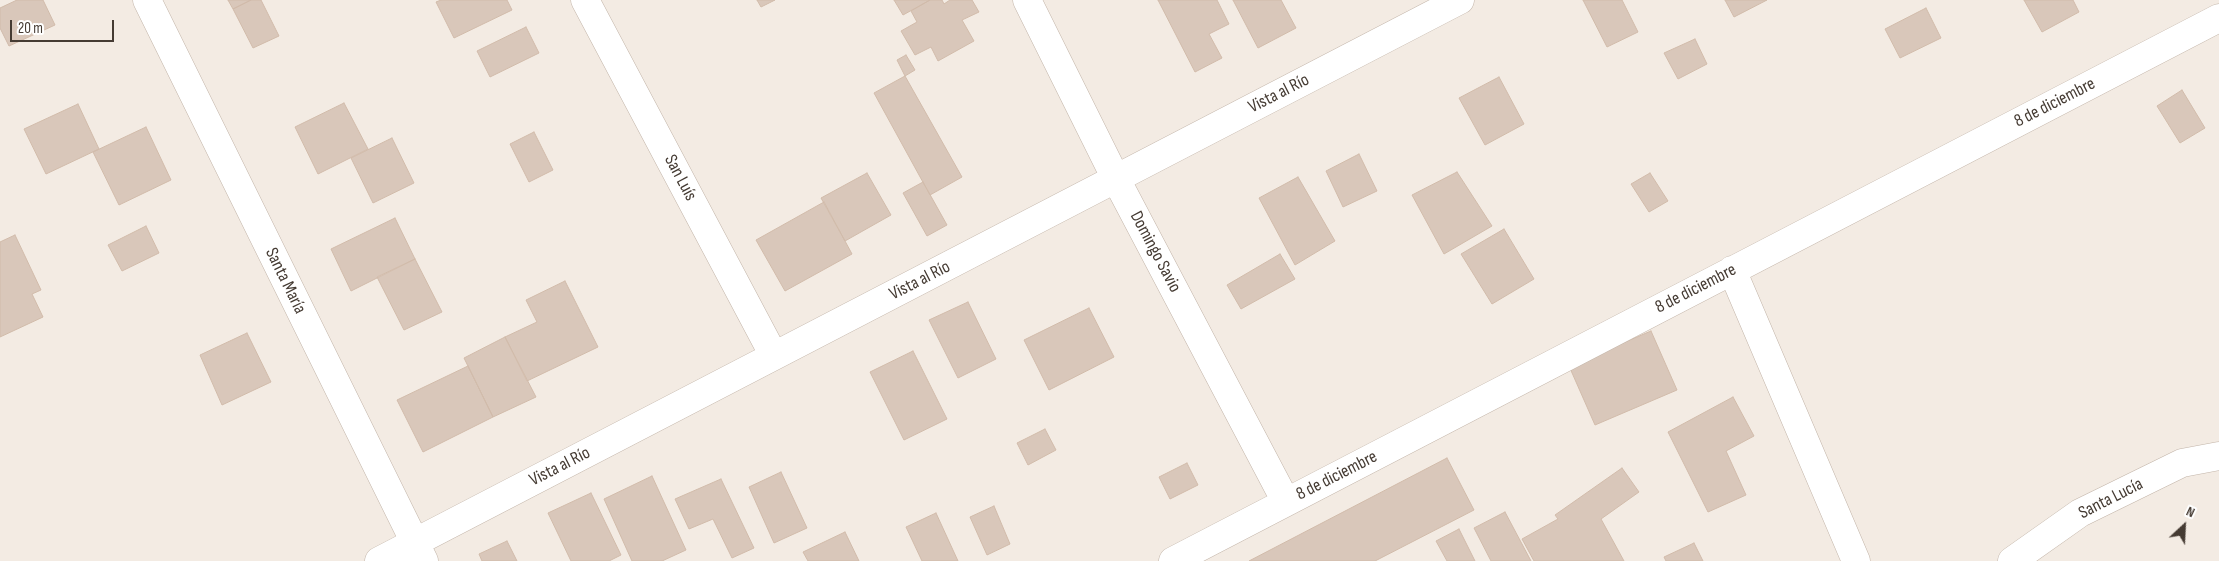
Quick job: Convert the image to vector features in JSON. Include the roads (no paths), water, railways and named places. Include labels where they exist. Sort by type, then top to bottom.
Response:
[{"type":"street","name":"Santa María","points":[[147,0],[419,552]]},
{"type":"street","name":"San Luís","points":[[585,0],[774,356]]},
{"type":"street","name":"Domingo Savio","points":[[1027,0],[1116,178],[1286,502]]},
{"type":"street","name":"Vista al Río","points":[[379,561],[419,552],[774,356],[1460,0]]},
{"type":"street","name":"8 de diciembre","points":[[1173,561],[2219,18]]},
{"type":"street","points":[[1732,270],[1856,561]]},
{"type":"street","name":"Santa Lucía","points":[[2012,561],[2080,513],[2182,463],[2219,456]]}]
